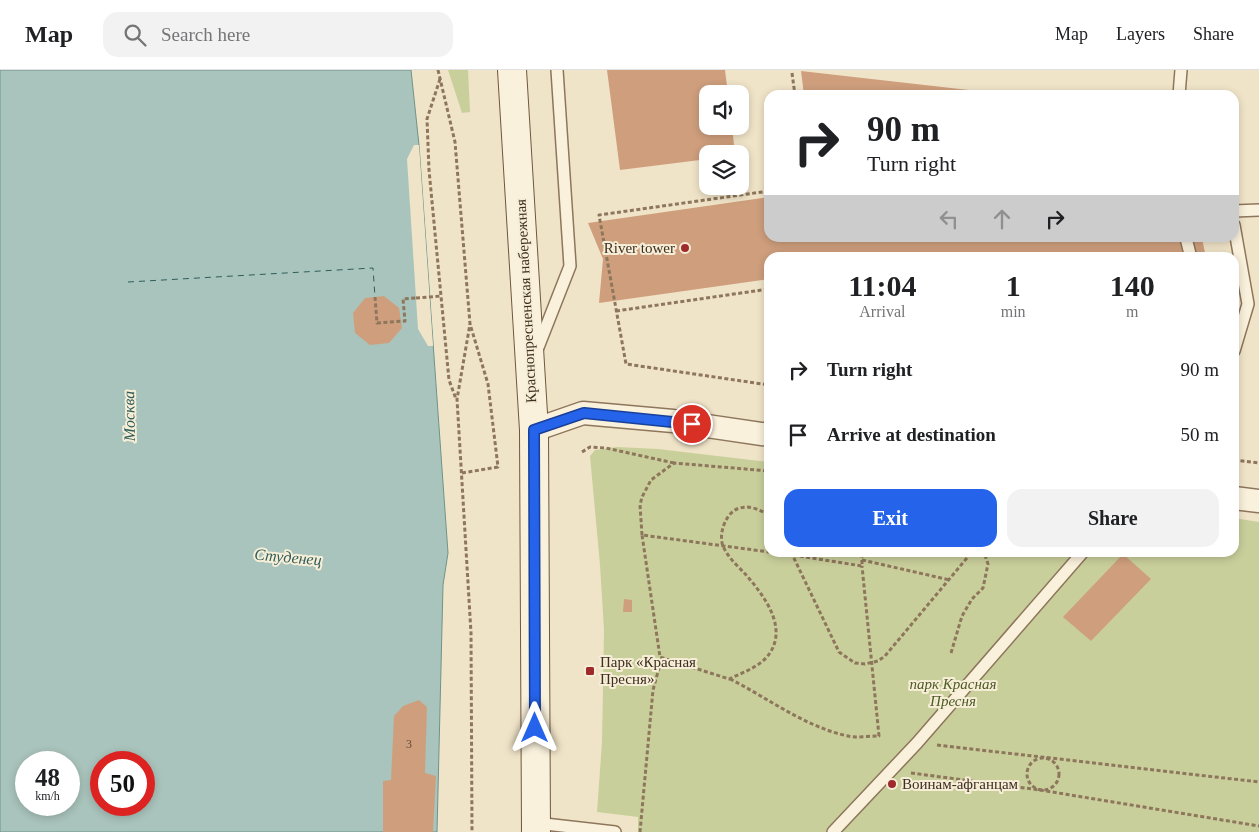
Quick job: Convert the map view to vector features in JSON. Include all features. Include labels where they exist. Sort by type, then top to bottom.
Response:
[{"type":"main road","name":"Краснопресненская набережная","points":[[512,70],[534,430],[536,827]]},
{"type":"street","points":[[534,430],[584,413],[673,421],[764,434]]},
{"type":"street","points":[[1239,499],[1259,501]]},
{"type":"lane","points":[[530,368],[570,266],[557,70]]},
{"type":"lane","points":[[1179,90],[1181,70]]},
{"type":"lane","points":[[1239,211],[1259,210]]},
{"type":"lane","points":[[1239,253],[1248,304],[1239,334]]},
{"type":"lane","points":[[833,832],[917,743],[1079,557]]},
{"type":"lane","points":[[536,827],[615,832]]},
{"type":"path","points":[[438,70],[455,142],[470,324],[488,384],[498,467],[462,473]]},
{"type":"path","points":[[792,73],[794,90]]},
{"type":"path","points":[[440,78],[427,118],[429,170],[449,380],[457,399]]},
{"type":"path","points":[[764,192],[599,215],[626,364],[764,384]]},
{"type":"path","points":[[616,311],[764,290]]},
{"type":"path","points":[[375,297],[377,323],[405,321],[403,299],[442,296]]},
{"type":"path","points":[[470,324],[457,399],[471,633],[472,832]]},
{"type":"path","points":[[582,452],[590,447],[606,448],[674,464],[764,471]]},
{"type":"path","points":[[1239,461],[1259,463]]},
{"type":"path","points":[[674,464],[651,480],[642,497],[640,511],[660,656],[729,679],[780,708],[826,730],[850,736],[879,736],[862,560],[950,580]]},
{"type":"path","points":[[729,679],[749,670],[765,658],[774,646],[776,621],[766,601],[733,561],[722,545],[721,540],[723,526],[731,513],[740,508],[758,508],[764,512]]},
{"type":"path","points":[[642,535],[764,551]]},
{"type":"path","points":[[793,557],[839,652],[856,663],[866,664],[873,663],[886,656],[968,557]]},
{"type":"path","points":[[810,557],[862,566]]},
{"type":"path","points":[[951,653],[962,616],[972,599],[983,588],[988,564],[986,557]]},
{"type":"path","points":[[640,832],[653,690],[662,657]]},
{"type":"path","points":[[917,743],[1259,782]]},
{"type":"path","points":[[1045,758],[1055,764],[1058,776],[1052,787],[1047,790],[1040,790],[1030,784],[1027,772],[1033,761],[1045,758]]},
{"type":"path","points":[[890,770],[1040,790],[1259,826]]},
{"type":"green space","points":[[448,70],[468,70],[470,112],[462,113]]},
{"type":"green space","name":"парк Красная Пресня","points":[[617,447],[658,449],[764,461],[764,557],[1239,557],[1239,519],[1259,522],[1259,832],[638,832],[638,817],[597,812],[602,742],[604,630],[590,456],[595,450]]},
{"type":"water","points":[[0,70],[411,70],[419,145],[448,553],[443,585],[437,832],[0,832]]},
{"type":"pier","points":[[414,145],[419,145],[433,346],[428,346],[418,329],[407,159]]},
{"type":"building","points":[[607,70],[725,70],[727,85],[699,85],[699,135],[733,135],[734,145],[699,145],[699,160],[620,170]]},
{"type":"building","points":[[801,71],[969,90],[803,90]]},
{"type":"building","name":"River tower","points":[[764,198],[764,242],[1203,242],[1205,252],[764,252],[764,280],[599,303],[603,259],[588,223]]},
{"type":"building","points":[[384,296],[399,308],[402,328],[389,343],[370,345],[355,333],[353,313],[365,298]]},
{"type":"building","points":[[1120,557],[1126,557],[1151,579],[1091,641],[1063,617]]},
{"type":"building","points":[[624,599],[632,600],[632,612],[623,612]]},
{"type":"building","points":[[419,700],[427,707],[425,773],[436,776],[433,832],[383,832],[383,781],[391,780],[394,716],[403,706]]},
{"type":"ferry route","points":[[128,282],[373,268],[375,297]]},
{"type":"place","name":"River tower","points":[[685,248]]},
{"type":"place","name":"Парк «Красная Пресня»","points":[[590,671]]},
{"type":"place","name":"Воинам-афганцам","points":[[892,784]]},
{"type":"route","points":[[535,728],[534,430],[584,413],[692,424]]},
{"type":"water label","name":"Москва","points":[[129,416]]},
{"type":"water label","name":"Студенец","points":[[288,557]]}]
